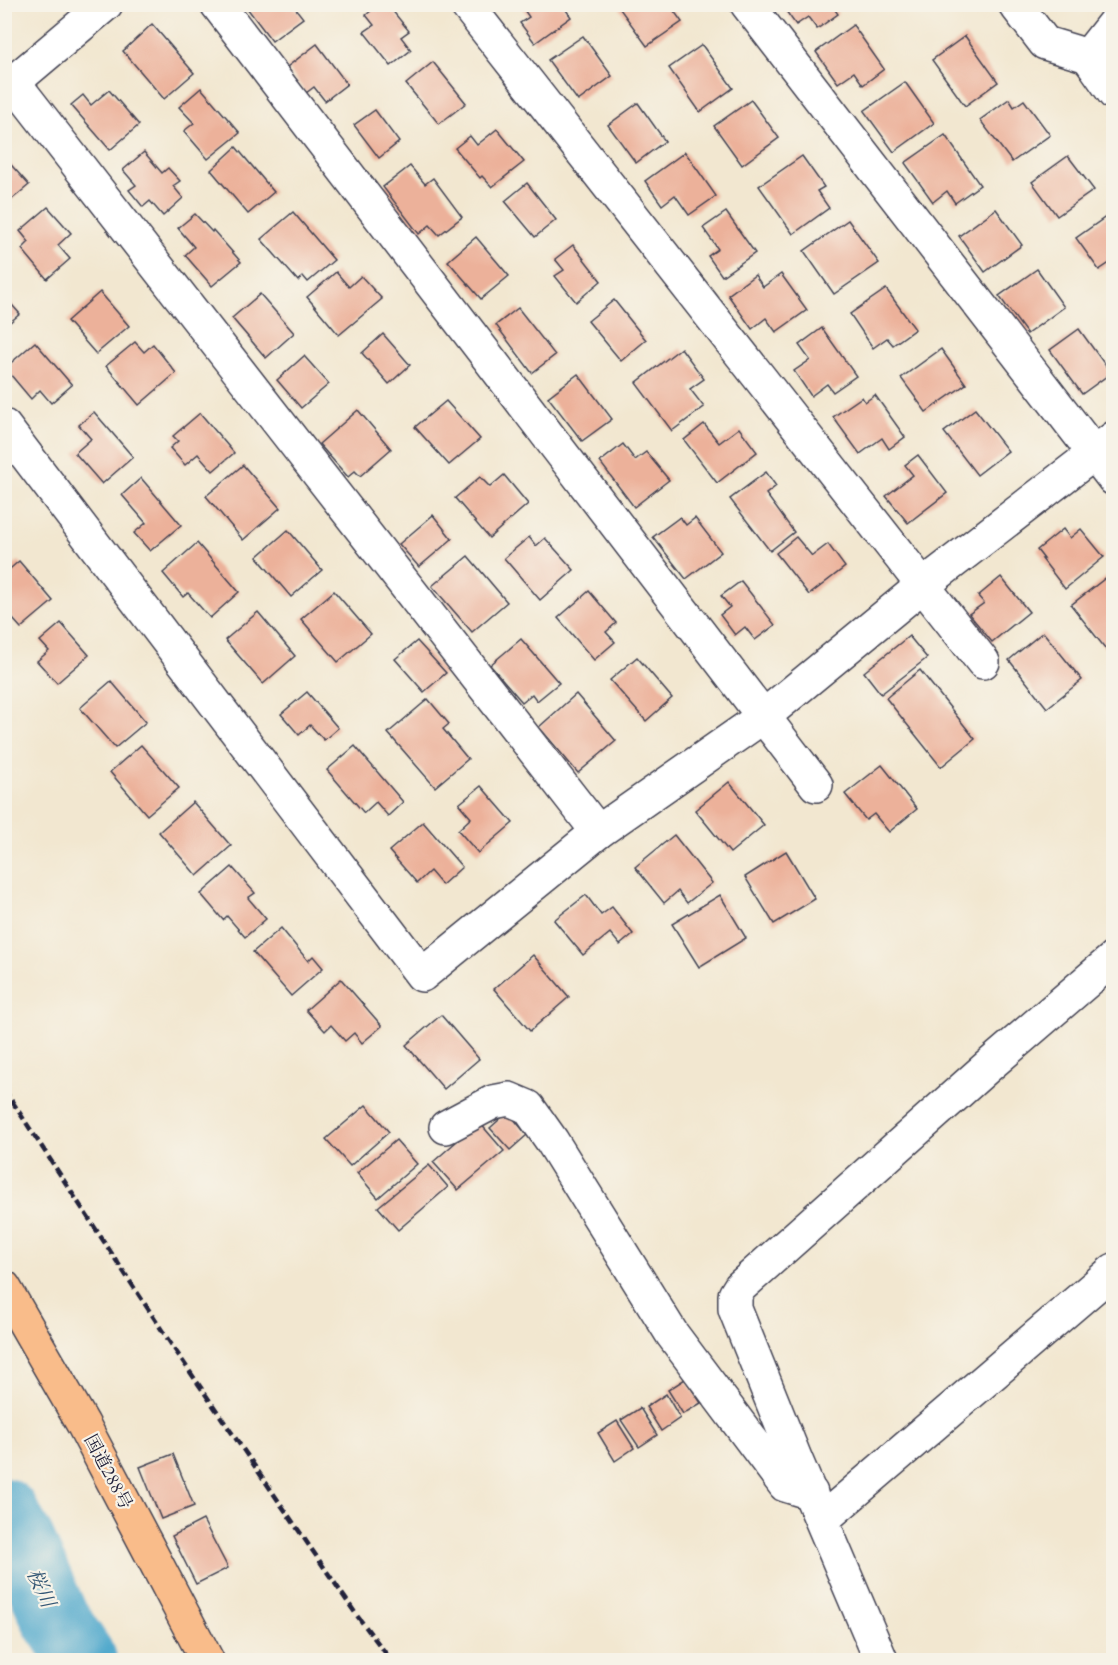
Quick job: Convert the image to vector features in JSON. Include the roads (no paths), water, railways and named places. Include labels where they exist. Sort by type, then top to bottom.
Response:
[{"type":"highway","name":"国道288号","points":[[4,1287],[83,1424],[207,1660]]},
{"type":"street","points":[[106,4],[9,87],[598,832]]},
{"type":"street","points":[[218,4],[816,785]]},
{"type":"street","points":[[466,4],[983,662]]},
{"type":"street","points":[[4,426],[422,975],[598,832],[764,716],[922,586],[1107,457],[747,4]]},
{"type":"street","points":[[1015,4],[1044,43],[1088,56],[1113,93]]},
{"type":"street","points":[[1088,56],[1113,23]]},
{"type":"street","points":[[881,1660],[735,1309],[735,1295],[740,1287],[889,1154],[1113,958]]},
{"type":"street","points":[[446,1127],[493,1102],[509,1099],[528,1107],[552,1141],[672,1334],[785,1485],[816,1507]]},
{"type":"street","points":[[816,1507],[1113,1270]]},
{"type":"waterway","name":"桜川","points":[[4,1512],[21,1541],[56,1620],[83,1660]]},
{"type":"railway","points":[[4,1089],[173,1347],[358,1617],[391,1660]]}]
